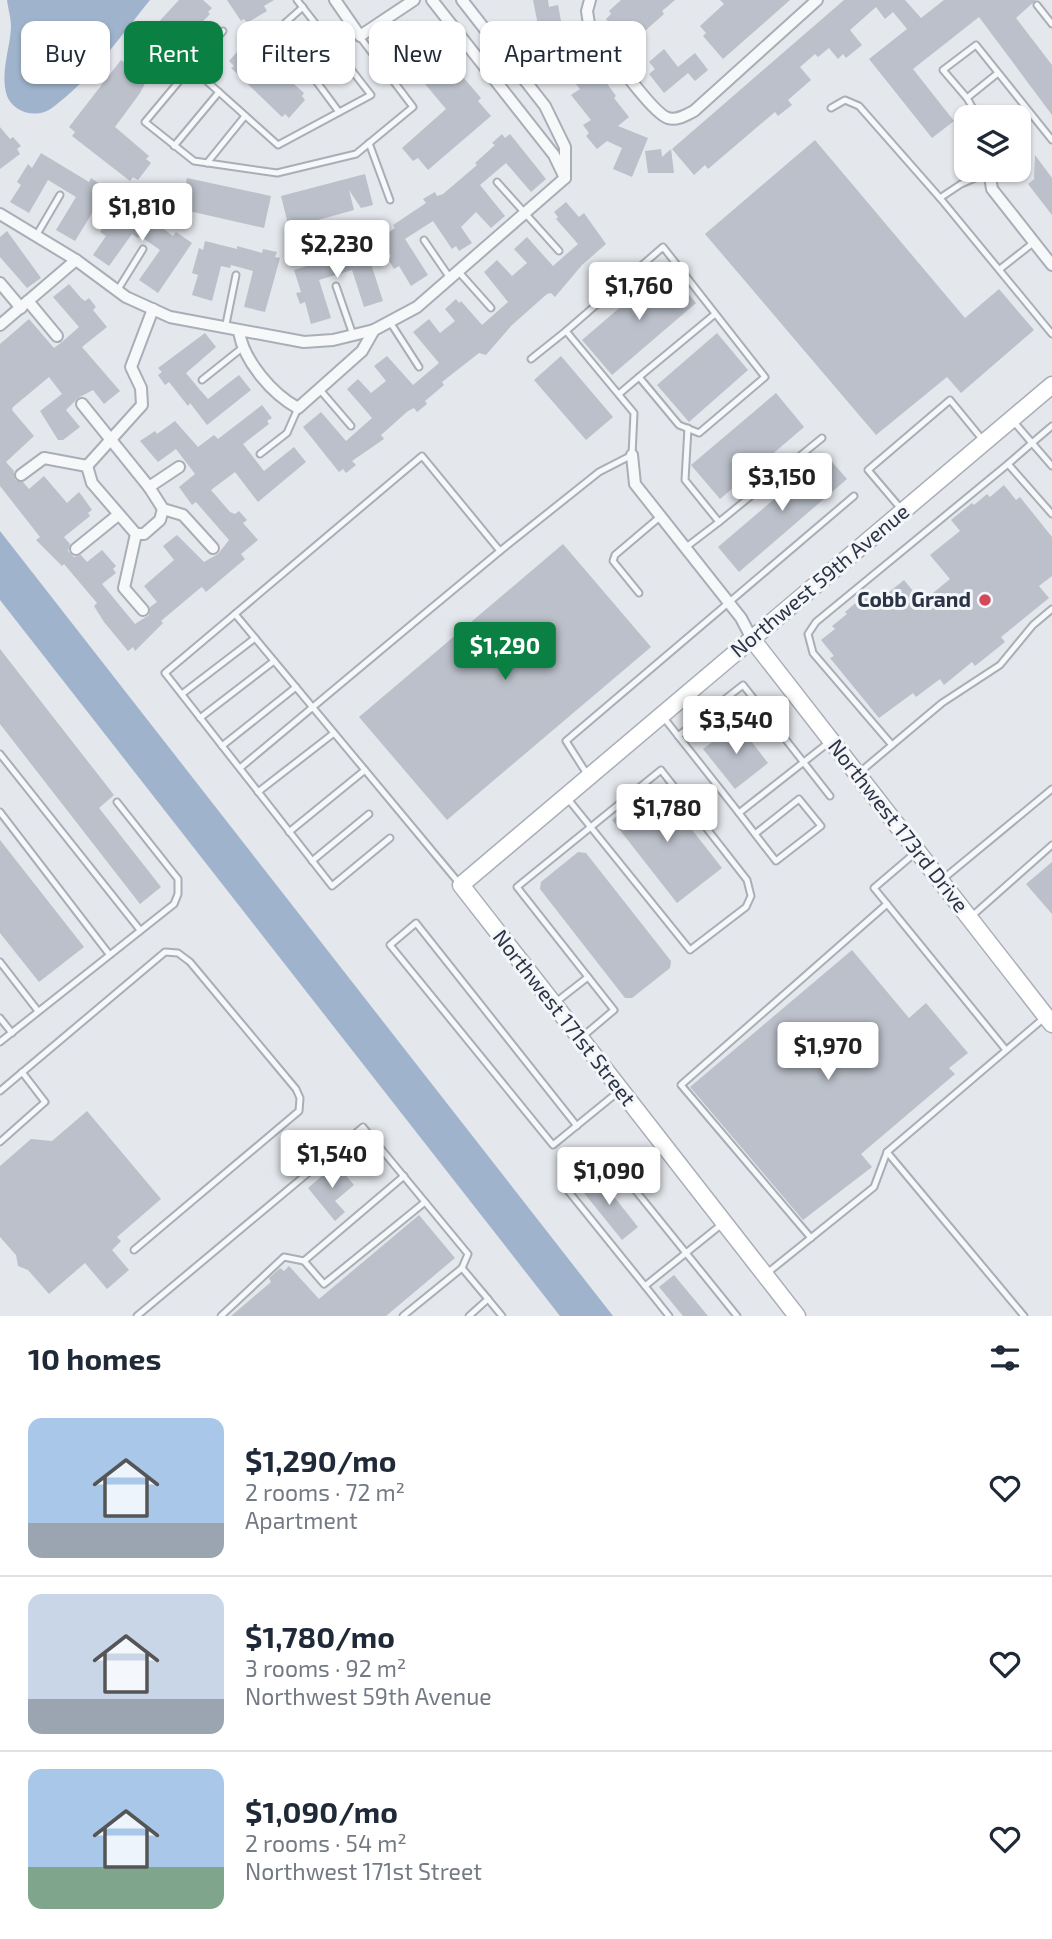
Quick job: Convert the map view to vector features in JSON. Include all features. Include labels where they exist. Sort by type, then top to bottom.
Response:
[{"type":"street","points":[[335,0],[360,36],[414,0]]},
{"type":"street","points":[[432,0],[554,155],[565,178]]},
{"type":"street","points":[[0,214],[76,260],[117,291],[170,317],[304,342],[374,330],[417,307],[565,178],[565,147],[545,106],[462,0]]},
{"type":"street","points":[[589,5],[589,24],[652,105],[665,118],[676,119],[694,111],[817,0]]},
{"type":"street","points":[[991,182],[992,189],[1052,265]]},
{"type":"street","points":[[0,325],[76,260]]},
{"type":"street","points":[[0,283],[57,336]]},
{"type":"street","points":[[87,466],[142,405],[141,388],[131,367],[153,309]]},
{"type":"street","points":[[239,332],[242,348],[281,398],[298,408],[321,391],[362,351],[374,330]]},
{"type":"street","name":"Northwest 59th Avenue","points":[[460,885],[1052,385]]},
{"type":"street","points":[[82,404],[112,438],[163,509],[183,515],[213,548]]},
{"type":"street","name":"Northwest 173rd Drive","points":[[632,455],[635,484],[728,602],[752,639],[1049,1020]]},
{"type":"street","points":[[21,475],[44,458],[87,466]]},
{"type":"street","points":[[87,466],[92,483],[136,534],[144,534],[160,520],[163,509]]},
{"type":"street","points":[[149,487],[179,467]]},
{"type":"street","points":[[76,549],[118,516]]},
{"type":"street","points":[[136,534],[124,588],[143,610]]},
{"type":"street","name":"Northwest 171st Street","points":[[460,885],[797,1316]]},
{"type":"lane","points":[[210,84],[278,145],[371,95],[298,0]]},
{"type":"lane","points":[[1037,5],[1052,24]]},
{"type":"lane","points":[[303,6],[285,23],[282,36],[339,113]]},
{"type":"lane","points":[[360,36],[369,48]]},
{"type":"lane","points":[[971,105],[943,70],[976,45],[1052,140]]},
{"type":"lane","points":[[967,98],[998,73]]},
{"type":"lane","points":[[177,84],[145,122],[194,161],[277,173],[356,154],[413,107],[395,84]]},
{"type":"lane","points":[[174,146],[219,92]]},
{"type":"lane","points":[[831,108],[845,100],[859,106],[940,198],[1052,334]]},
{"type":"lane","points":[[207,163],[245,116]]},
{"type":"lane","points":[[369,143],[390,200]]},
{"type":"lane","points":[[498,182],[559,251]]},
{"type":"lane","points":[[940,198],[965,182]]},
{"type":"lane","points":[[36,236],[60,195]]},
{"type":"lane","points":[[424,240],[454,275],[491,308]]},
{"type":"lane","points":[[1000,269],[1034,242]]},
{"type":"lane","points":[[531,359],[663,247],[765,376],[699,433],[679,425],[639,377]]},
{"type":"lane","points":[[117,291],[143,249]]},
{"type":"lane","points":[[225,329],[236,275]]},
{"type":"lane","points":[[336,286],[353,335]]},
{"type":"lane","points":[[619,394],[715,314]]},
{"type":"lane","points":[[390,322],[419,367]]},
{"type":"lane","points":[[240,768],[500,551],[600,472],[632,455],[634,413],[566,331]]},
{"type":"lane","points":[[202,380],[242,348]]},
{"type":"lane","points":[[321,391],[351,426]]},
{"type":"lane","points":[[903,511],[868,470],[950,400],[984,442]]},
{"type":"lane","points":[[260,454],[288,433],[298,408]]},
{"type":"lane","points":[[1011,419],[1052,466]]},
{"type":"lane","points":[[892,745],[813,653],[808,634],[816,622],[1052,426]]},
{"type":"lane","points":[[688,428],[685,480],[719,522]]},
{"type":"lane","points":[[685,548],[822,438]]},
{"type":"lane","points":[[390,838],[332,886],[165,673],[422,456],[500,551]]},
{"type":"lane","points":[[1008,464],[1052,514]]},
{"type":"lane","points":[[589,777],[566,741],[854,496]]},
{"type":"lane","points":[[639,593],[613,561],[615,555],[661,516]]},
{"type":"lane","points":[[857,774],[942,703],[1000,665],[1033,625],[1052,609]]},
{"type":"lane","points":[[235,614],[460,885]]},
{"type":"lane","points":[[182,694],[254,638]]},
{"type":"lane","points":[[200,718],[274,661]]},
{"type":"lane","points":[[678,736],[743,685],[830,796]]},
{"type":"lane","points":[[222,746],[296,687]]},
{"type":"lane","points":[[662,715],[776,861],[821,826],[799,799],[755,834]]},
{"type":"lane","points":[[258,792],[334,733]]},
{"type":"lane","points":[[739,813],[831,740]]},
{"type":"lane","points":[[0,754],[140,930]]},
{"type":"lane","points":[[289,832],[365,770]]},
{"type":"lane","points":[[566,796],[591,827],[690,950],[746,908],[751,896],[747,880],[661,770],[591,827],[517,887],[614,1010],[580,1038]]},
{"type":"lane","points":[[941,881],[1052,789]]},
{"type":"lane","points":[[0,1042],[174,904],[178,894],[178,879],[117,802]]},
{"type":"lane","points":[[0,812],[110,954]]},
{"type":"lane","points":[[312,861],[369,814]]},
{"type":"lane","points":[[970,919],[1052,845]]},
{"type":"lane","points":[[918,851],[874,888],[1006,1050]]},
{"type":"lane","points":[[811,1238],[681,1085],[887,904]]},
{"type":"lane","points":[[577,1126],[416,923],[390,945],[553,1145],[577,1126],[621,1090]]},
{"type":"lane","points":[[0,1091],[165,952],[178,953],[190,962],[296,1089],[300,1098],[299,1111],[134,1250]]},
{"type":"lane","points":[[0,962],[38,1012]]},
{"type":"lane","points":[[553,1004],[588,977]]},
{"type":"lane","points":[[0,1018],[12,1033]]},
{"type":"lane","points":[[765,1275],[874,1187],[887,1152],[1006,1050],[1049,1020]]},
{"type":"lane","points":[[0,1142],[46,1102],[22,1072]]},
{"type":"lane","points":[[137,1316],[363,1127],[468,1254],[462,1268],[403,1316]]},
{"type":"lane","points":[[887,1152],[1024,1316]]},
{"type":"lane","points":[[669,1316],[565,1187],[606,1154],[737,1316]]},
{"type":"lane","points":[[304,1261],[404,1176]]},
{"type":"lane","points":[[221,1316],[284,1257],[304,1261],[324,1284],[425,1202]]},
{"type":"lane","points":[[645,1286],[724,1222]]},
{"type":"lane","points":[[462,1268],[502,1316]]},
{"type":"lane","points":[[469,1316],[488,1299]]},
{"type":"water","points":[[7,0],[150,0],[133,21],[124,21],[124,32],[110,50],[110,21],[21,21],[21,84],[79,84],[52,108],[33,114],[15,107],[7,96],[5,70],[10,17]]},
{"type":"water","points":[[0,531],[613,1316],[560,1316],[0,600]]},
{"type":"building","points":[[179,0],[203,0],[212,8],[203,21],[160,21]]},
{"type":"building","points":[[227,0],[274,0],[264,6],[267,11],[250,21],[241,21]]},
{"type":"building","points":[[533,0],[548,0],[549,7],[558,5],[561,21],[537,21]]},
{"type":"building","points":[[621,0],[675,0],[646,30],[646,21],[608,21],[606,19],[611,14],[609,11]]},
{"type":"building","points":[[720,0],[790,0],[723,59],[703,36],[706,33],[700,26],[724,4]]},
{"type":"building","points":[[844,0],[905,0],[921,18],[944,0],[1036,0],[1016,18],[1052,65],[1052,115],[979,17],[913,69],[954,121],[932,138],[869,59],[907,29],[893,12],[885,19],[876,7],[850,30],[862,45],[846,58],[843,54],[838,59],[829,48],[818,57],[815,54],[800,67],[811,80],[788,100],[792,105],[778,116],[775,112],[708,169],[705,165],[694,175],[672,149]]},
{"type":"building","points":[[664,49],[678,67],[695,53],[708,70],[695,81],[688,73],[664,93],[649,74],[655,69],[649,62]]},
{"type":"building","points":[[237,52],[237,74],[231,68],[234,66],[229,61]]},
{"type":"building","points":[[121,60],[124,62],[124,84],[145,84],[115,127],[149,156],[146,159],[151,163],[138,180],[133,177],[130,181],[72,136],[75,132],[69,127],[102,84],[110,84],[110,74]]},
{"type":"building","points":[[466,80],[481,98],[478,101],[491,116],[428,170],[418,158],[413,161],[402,148],[446,109],[425,84],[466,84]]},
{"type":"building","points":[[248,84],[294,84],[304,93],[302,96],[305,100],[289,118],[285,114],[282,117]]},
{"type":"building","points":[[576,84],[607,84],[616,96],[614,98],[629,117],[618,126],[648,138],[632,177],[613,169],[622,148],[607,141],[597,149],[586,136],[589,133],[583,125],[591,120],[571,95],[580,89]]},
{"type":"building","points":[[0,127],[10,139],[13,137],[21,146],[17,149],[20,154],[0,169]]},
{"type":"building","points":[[502,134],[505,138],[510,134],[546,179],[531,192],[506,163],[480,185],[505,216],[491,228],[476,212],[461,227],[472,243],[459,251],[456,246],[452,249],[433,221],[405,239],[428,275],[411,286],[399,266],[394,269],[388,259],[391,256],[380,238],[395,228],[393,225],[426,203],[423,199],[435,192],[437,196],[443,194],[477,165],[475,163],[495,145],[492,143]]},
{"type":"building","points":[[815,140],[965,318],[999,289],[1034,330],[961,393],[947,377],[876,435],[705,234]]},
{"type":"building","points":[[661,149],[662,157],[671,149],[674,173],[648,173],[645,151]]},
{"type":"building","points":[[41,153],[89,182],[91,178],[103,186],[101,190],[105,192],[75,241],[56,230],[76,197],[48,180],[29,213],[10,202],[21,185],[17,182],[28,164],[32,168]]},
{"type":"building","points":[[1035,155],[1052,178],[1052,215],[1028,184],[1034,179]]},
{"type":"building","points":[[365,174],[373,205],[361,208],[349,190],[354,210],[289,228],[281,196]]},
{"type":"building","points":[[187,178],[271,196],[264,228],[180,209]]},
{"type":"building","points":[[123,198],[173,236],[176,232],[192,243],[158,293],[139,280],[160,250],[140,236],[138,238],[132,234],[109,266],[93,255],[106,236],[100,232]]},
{"type":"building","points":[[566,202],[579,217],[584,213],[606,244],[582,265],[555,297],[551,293],[547,294],[512,325],[486,355],[479,353],[442,382],[444,385],[425,401],[427,404],[417,412],[414,408],[408,411],[381,435],[384,439],[352,461],[356,465],[346,473],[343,469],[339,472],[303,427],[321,412],[346,441],[372,418],[347,389],[358,379],[371,393],[386,381],[374,366],[387,356],[413,385],[439,363],[413,332],[429,319],[440,333],[455,321],[445,309],[456,299],[459,303],[461,301],[482,325],[508,302],[484,272],[497,260],[512,276],[527,263],[514,249],[527,237],[553,266],[578,244],[556,219],[558,217],[554,212]]},
{"type":"building","points":[[7,231],[41,278],[27,288],[0,257],[0,237]]},
{"type":"building","points":[[205,241],[262,253],[263,249],[277,252],[275,257],[280,258],[265,312],[244,307],[253,271],[231,265],[230,268],[221,266],[212,301],[192,295],[198,275],[192,273],[199,248],[203,250]]},
{"type":"building","points":[[358,243],[360,247],[365,245],[383,301],[364,307],[352,270],[319,280],[331,318],[311,324],[305,302],[300,304],[296,293],[301,292],[294,270],[327,260],[326,257]]},
{"type":"building","points":[[666,268],[696,303],[612,375],[582,340]]},
{"type":"building","points":[[69,284],[85,301],[89,298],[96,307],[93,310],[107,327],[82,347],[120,391],[104,404],[93,390],[78,398],[66,410],[80,427],[63,440],[58,440],[40,411],[62,394],[49,377],[13,407],[12,410],[34,436],[6,462],[14,471],[15,480],[23,482],[29,489],[44,476],[67,503],[79,492],[92,510],[88,513],[90,516],[64,537],[70,544],[68,551],[74,557],[81,555],[87,562],[102,550],[116,566],[113,569],[116,573],[102,584],[135,624],[149,615],[150,607],[157,602],[144,586],[174,560],[163,546],[177,535],[204,562],[218,554],[229,540],[196,502],[192,505],[179,487],[195,474],[176,449],[158,462],[140,441],[155,431],[157,434],[175,421],[198,447],[214,435],[218,439],[262,405],[272,418],[267,421],[269,424],[243,444],[264,471],[294,447],[306,462],[258,502],[235,472],[211,490],[230,512],[235,514],[239,511],[247,520],[243,523],[258,540],[241,554],[245,559],[206,592],[202,587],[199,589],[161,621],[163,623],[135,651],[133,647],[128,651],[104,622],[94,606],[97,603],[64,564],[62,566],[36,540],[40,537],[0,486],[0,344],[29,319],[54,348],[62,342],[79,327],[53,297]]},
{"type":"building","points":[[205,333],[216,347],[186,373],[208,399],[239,375],[251,390],[207,425],[190,403],[188,406],[169,382],[165,385],[158,375],[162,372],[158,368]]},
{"type":"building","points":[[717,333],[748,370],[689,422],[657,385]]},
{"type":"building","points":[[561,356],[613,417],[586,440],[534,380]]},
{"type":"building","points":[[776,393],[804,427],[720,499],[691,465]]},
{"type":"building","points":[[826,455],[847,479],[739,572],[718,547]]},
{"type":"building","name":"Cobb Grand","points":[[1004,485],[1016,500],[1020,497],[1052,537],[1052,576],[1039,586],[1049,598],[1001,637],[1005,642],[975,666],[972,662],[944,685],[940,679],[916,697],[913,693],[879,718],[830,658],[834,656],[821,640],[835,629],[832,626],[847,614],[845,612],[865,595],[873,605],[904,580],[922,602],[950,579],[930,555],[960,531],[951,520],[972,503],[974,505],[987,494],[990,497]]},
{"type":"building","points":[[563,544],[651,647],[447,820],[359,717]]},
{"type":"building","points":[[0,649],[114,795],[99,808],[161,887],[140,904],[0,724]]},
{"type":"building","points":[[737,723],[768,763],[735,789],[703,749]]},
{"type":"building","points":[[657,785],[722,868],[677,903],[612,820]]},
{"type":"building","points":[[0,840],[84,947],[39,982],[0,933]]},
{"type":"building","points":[[578,852],[586,853],[671,961],[670,968],[632,998],[625,998],[540,889],[541,882]]},
{"type":"building","points":[[1052,862],[1052,914],[1026,884]]},
{"type":"building","points":[[852,950],[909,1018],[926,1003],[968,1053],[949,1068],[955,1074],[861,1154],[872,1167],[803,1220],[690,1087]]},
{"type":"building","points":[[87,1111],[161,1199],[117,1237],[121,1241],[112,1250],[129,1270],[107,1289],[85,1263],[49,1294],[28,1270],[18,1266],[16,1255],[0,1237],[0,1166],[31,1139],[52,1141]]},
{"type":"building","points":[[336,1164],[354,1185],[335,1201],[345,1212],[335,1221],[308,1188]]},
{"type":"building","points":[[596,1174],[638,1227],[622,1240],[580,1188]]},
{"type":"building","points":[[419,1215],[455,1258],[386,1316],[231,1316],[271,1282],[269,1278],[280,1268],[284,1271],[289,1266],[319,1299]]},
{"type":"building","points":[[674,1275],[708,1316],[683,1316],[659,1287]]},
{"type":"place","name":"Cobb Grand","points":[[985,600]]}]
